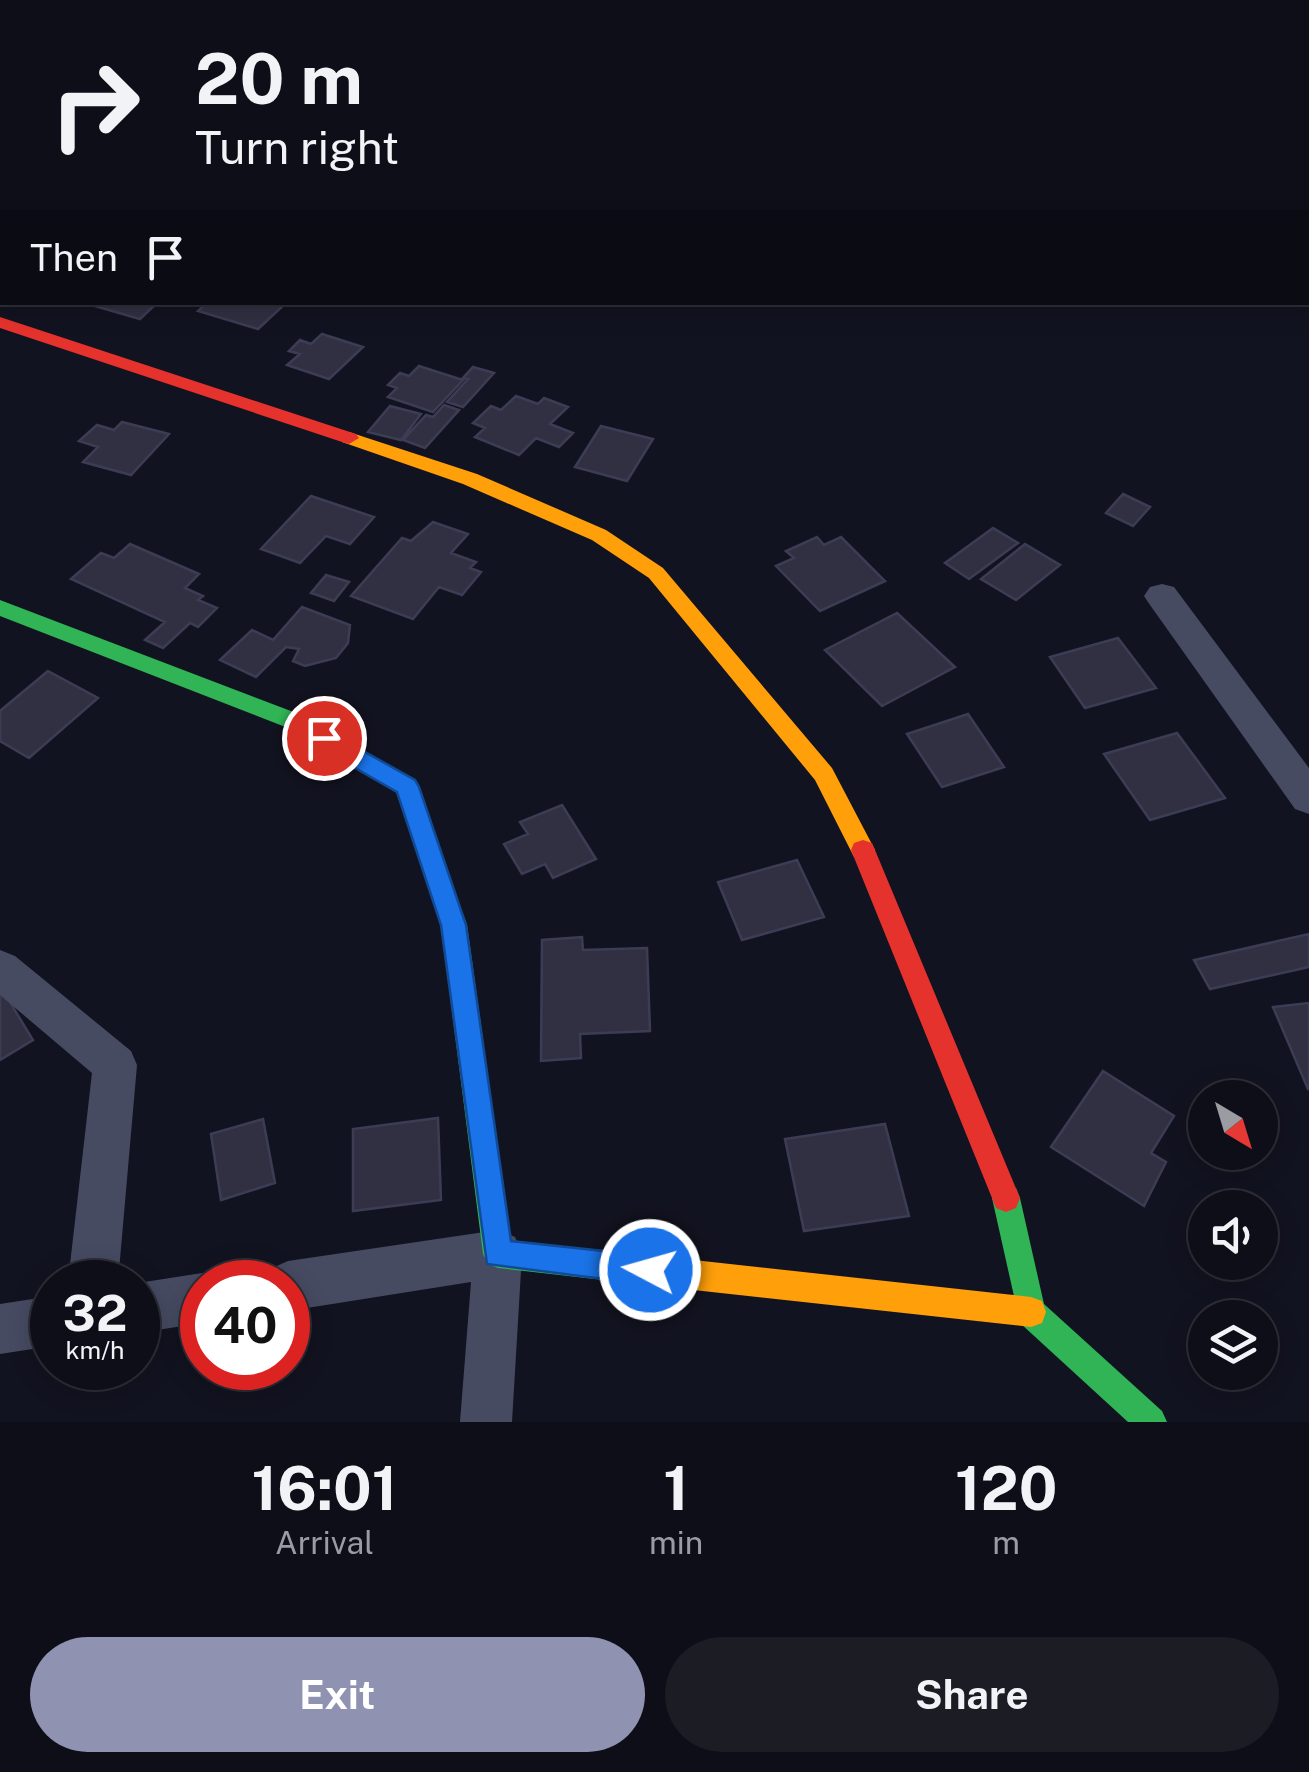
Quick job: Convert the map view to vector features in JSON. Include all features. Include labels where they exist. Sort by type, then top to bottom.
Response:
[{"type":"street","points":[[0,322],[470,479],[598,535],[656,573],[824,774],[872,868],[1006,1198],[1031,1312],[1151,1422]]},
{"type":"street","points":[[1162,596],[1294,760],[1309,798]]},
{"type":"street","points":[[0,608],[296,722],[407,787],[454,925],[498,1254],[486,1422]]},
{"type":"street","points":[[0,969],[116,1064],[94,1260]]},
{"type":"street","points":[[310,1283],[498,1254],[1031,1312]]},
{"type":"street","points":[[0,1329],[30,1324]]},
{"type":"building","points":[[91,305],[155,305],[140,319]]},
{"type":"building","points":[[205,305],[284,305],[258,329],[198,311]]},
{"type":"building","points":[[322,334],[363,347],[329,379],[287,365],[300,354],[289,351],[300,340],[311,344]]},
{"type":"building","points":[[419,366],[463,380],[433,412],[388,397],[397,388],[388,385],[400,373],[409,376]]},
{"type":"building","points":[[473,367],[494,373],[463,407],[447,402],[468,379],[463,378]]},
{"type":"building","points":[[516,396],[538,404],[544,398],[568,407],[550,424],[573,433],[559,447],[536,438],[519,455],[475,437],[485,428],[473,423],[491,406],[501,410]]},
{"type":"building","points":[[444,405],[459,410],[425,448],[403,440],[426,415],[433,417]]},
{"type":"building","points":[[390,406],[421,414],[401,440],[368,432]]},
{"type":"building","points":[[122,422],[169,434],[131,475],[83,462],[98,447],[79,441],[97,425],[114,430]]},
{"type":"building","points":[[601,426],[653,439],[627,481],[575,467]]},
{"type":"building","points":[[1123,494],[1150,507],[1133,526],[1106,513]]},
{"type":"building","points":[[311,496],[374,517],[350,544],[326,536],[300,563],[261,549]]},
{"type":"building","points":[[433,522],[468,534],[451,553],[476,562],[470,568],[481,572],[462,595],[439,587],[413,619],[351,596],[402,538],[411,541]]},
{"type":"building","points":[[993,528],[1018,543],[969,579],[945,563]]},
{"type":"building","points":[[817,537],[824,545],[841,537],[885,581],[820,611],[776,566],[794,558],[786,551]]},
{"type":"building","points":[[130,544],[199,574],[185,588],[203,596],[198,600],[217,608],[198,627],[190,623],[163,648],[145,640],[165,622],[71,579],[101,553],[114,558]]},
{"type":"building","points":[[1025,544],[1060,565],[1016,600],[981,579]]},
{"type":"building","points":[[326,575],[349,582],[334,601],[311,593]]},
{"type":"building","points":[[302,607],[350,625],[348,643],[336,658],[305,666],[293,661],[299,649],[286,647],[256,677],[220,660],[252,630],[273,640]]},
{"type":"building","points":[[897,613],[955,667],[882,706],[825,650]]},
{"type":"building","points":[[1118,638],[1156,688],[1085,708],[1050,657]]},
{"type":"building","points":[[48,671],[98,698],[29,758],[0,741],[0,711]]},
{"type":"building","points":[[968,714],[1004,767],[942,787],[907,734]]},
{"type":"building","points":[[1177,733],[1225,798],[1150,820],[1104,754]]},
{"type":"building","points":[[562,805],[596,859],[553,878],[545,864],[522,874],[504,844],[528,834],[520,822]]},
{"type":"building","points":[[797,860],[824,917],[742,940],[718,882]]},
{"type":"building","points":[[1309,934],[1309,967],[1210,989],[1194,960]]},
{"type":"building","points":[[582,937],[583,950],[647,948],[650,1031],[580,1034],[581,1058],[541,1061],[542,940]]},
{"type":"building","points":[[0,986],[33,1040],[0,1060]]},
{"type":"building","points":[[1309,1003],[1309,1089],[1308,1089],[1273,1007]]},
{"type":"building","points":[[1103,1071],[1174,1116],[1151,1153],[1166,1162],[1144,1206],[1051,1147]]},
{"type":"building","points":[[438,1118],[441,1200],[353,1211],[353,1129]]},
{"type":"building","points":[[263,1119],[275,1183],[221,1200],[211,1134]]},
{"type":"building","points":[[885,1124],[909,1216],[804,1231],[785,1139]]},
{"type":"traffic: fast","points":[[0,608],[296,722],[407,787],[454,925],[498,1254],[621,1267]]},
{"type":"traffic: fast","points":[[1006,1198],[1031,1312],[1151,1422]]},
{"type":"traffic: slow","points":[[349,438],[470,479],[599,535],[656,573],[824,774],[863,850]]},
{"type":"traffic: slow","points":[[621,1267],[1031,1312]]},
{"type":"traffic: jam","points":[[0,322],[349,438]]},
{"type":"traffic: jam","points":[[863,850],[1006,1198]]},
{"type":"route","points":[[324,738],[407,787],[454,925],[498,1254],[650,1270]]}]
